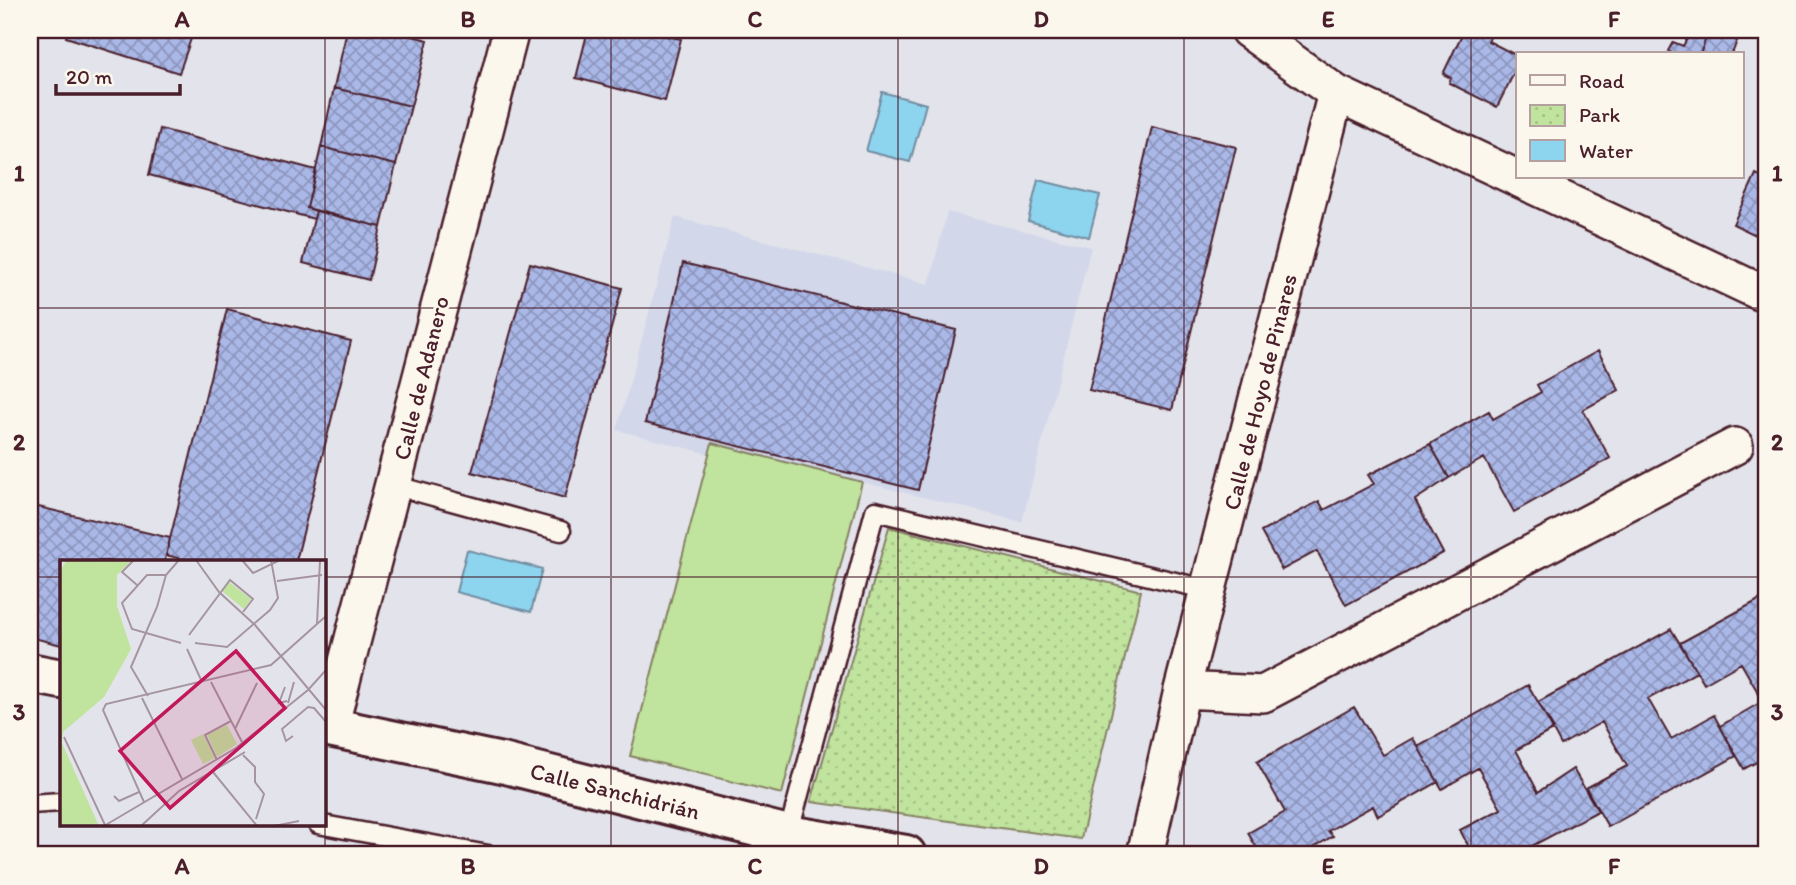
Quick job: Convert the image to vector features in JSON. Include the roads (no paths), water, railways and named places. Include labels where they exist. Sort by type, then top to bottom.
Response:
[{"type":"street","name":"Calle de Adanero","points":[[327,726],[393,485],[511,30]]},
{"type":"street","points":[[1250,31],[1336,93],[1516,178]]},
{"type":"street","name":"Calle de Hoyo de Pinares","points":[[1146,855],[1182,690],[1336,93]]},
{"type":"street","points":[[1517,178],[1766,295]]},
{"type":"street","points":[[1182,690],[1263,694],[1735,446]]},
{"type":"street","points":[[30,673],[60,679]]},
{"type":"street","name":"Calle Sanchidrián","points":[[327,726],[502,763],[788,835],[906,855]]},
{"type":"lane","points":[[393,485],[561,531]]},
{"type":"lane","points":[[788,835],[875,510],[1209,590]]},
{"type":"lane","points":[[30,804],[60,802]]},
{"type":"lane","points":[[326,825],[488,855]]},
{"type":"water","points":[[882,92],[926,104],[910,162],[866,151]]},
{"type":"water","points":[[1038,180],[1100,195],[1089,237],[1028,221]]},
{"type":"water","points":[[467,550],[542,569],[531,612],[456,592]]}]
